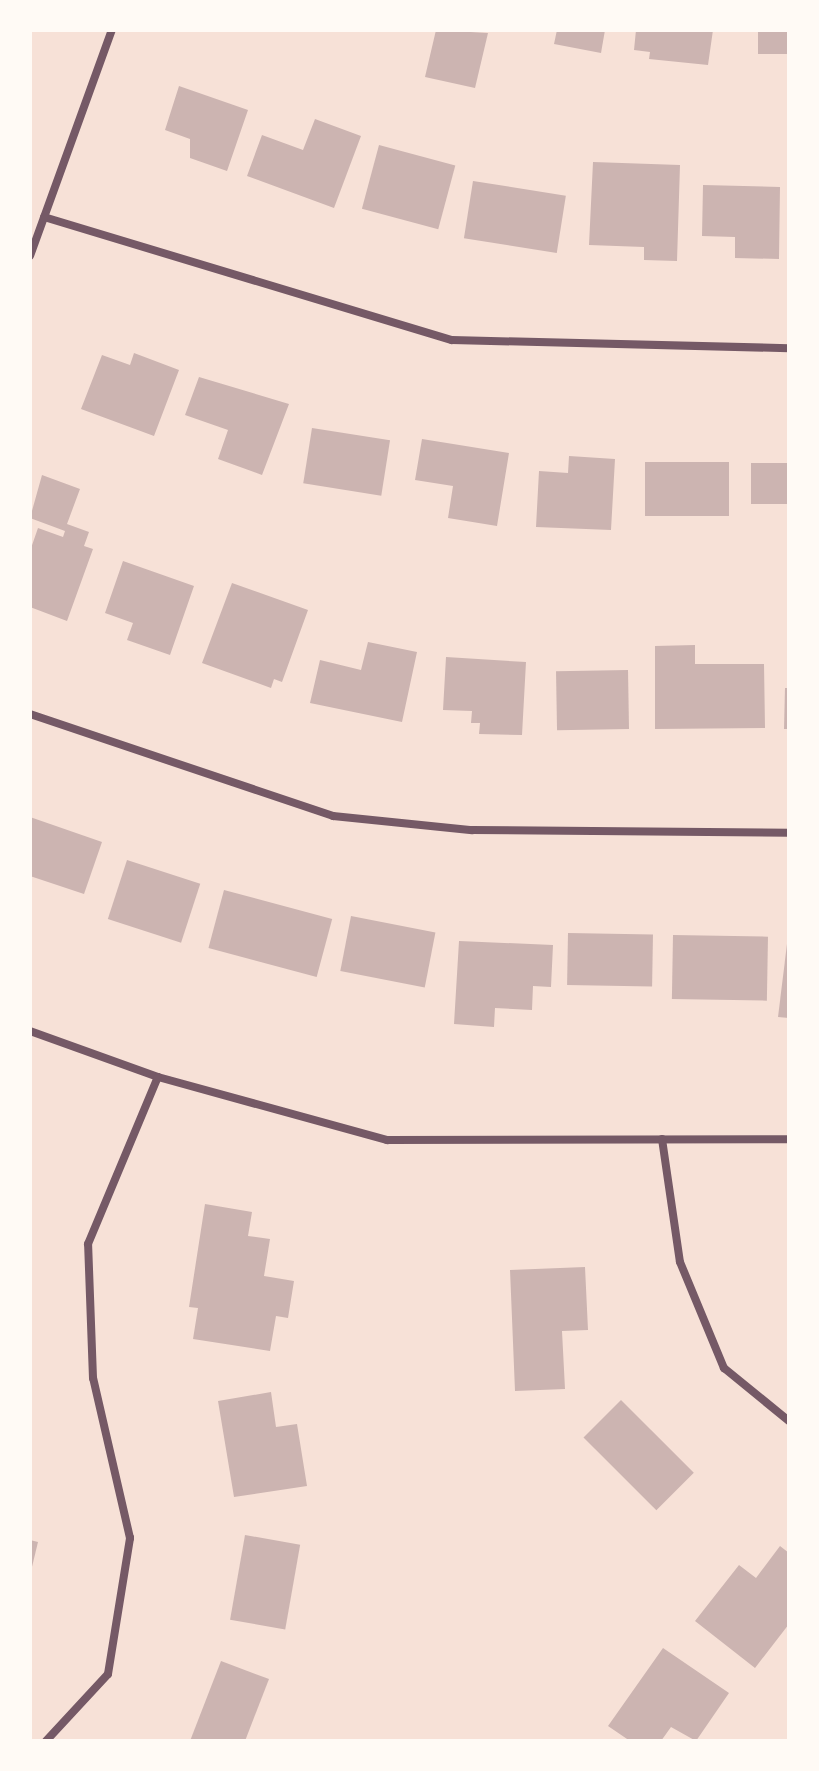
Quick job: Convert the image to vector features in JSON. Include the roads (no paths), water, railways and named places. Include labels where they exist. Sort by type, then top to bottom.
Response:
[{"type":"street","points":[[30,256],[112,30]]},
{"type":"street","points":[[44,217],[452,340],[789,348]]},
{"type":"street","points":[[30,714],[333,816],[472,830],[789,833]]},
{"type":"street","points":[[30,1031],[158,1077],[387,1140],[789,1139]]},
{"type":"street","points":[[46,1741],[108,1674],[130,1538],[93,1378],[88,1244],[158,1077]]},
{"type":"street","points":[[662,1139],[680,1262],[724,1368],[789,1421]]}]
